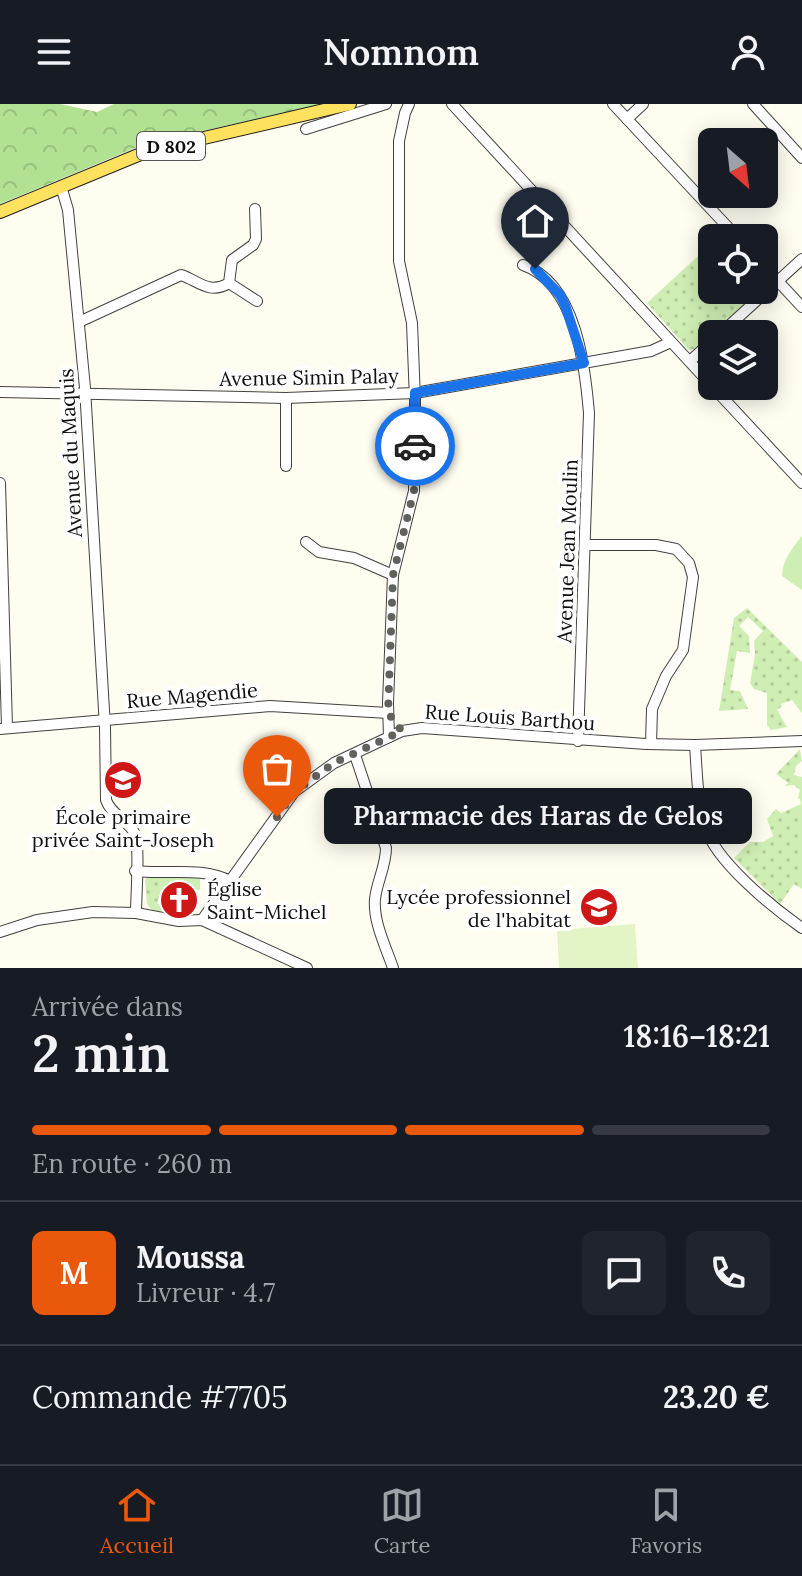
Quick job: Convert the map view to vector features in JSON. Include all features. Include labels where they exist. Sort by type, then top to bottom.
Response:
[{"type":"main road","name":"D 802","points":[[0,212],[148,151],[350,104]]},
{"type":"street","points":[[306,129],[387,104],[408,106],[399,141],[399,261],[412,323],[414,491],[393,575],[389,737]]},
{"type":"street","points":[[452,104],[698,370]]},
{"type":"street","points":[[613,104],[725,224]]},
{"type":"street","points":[[627,119],[643,104]]},
{"type":"street","points":[[753,104],[802,158]]},
{"type":"street","name":"Avenue du Maquis","points":[[61,186],[68,210],[85,393],[106,800],[109,808],[129,825],[137,839],[136,913]]},
{"type":"street","points":[[229,283],[232,260],[253,245],[256,239],[255,209]]},
{"type":"street","points":[[802,259],[778,281],[802,307]]},
{"type":"street","name":"Avenue Jean Moulin","points":[[523,265],[535,269],[560,295],[584,363],[589,413],[578,741]]},
{"type":"street","points":[[79,322],[181,275],[211,289],[229,283]]},
{"type":"street","points":[[229,283],[257,301]]},
{"type":"street","points":[[735,320],[753,304]]},
{"type":"street","name":"Avenue Simin Palay","points":[[0,392],[286,398],[415,393],[651,351],[671,342]]},
{"type":"street","points":[[690,361],[698,354]]},
{"type":"street","points":[[286,398],[286,466]]},
{"type":"street","points":[[725,400],[802,483]]},
{"type":"street","points":[[0,483],[4,728]]},
{"type":"street","points":[[306,542],[319,552],[354,558],[393,575]]},
{"type":"street","points":[[585,545],[656,545],[676,549],[689,563],[693,577],[683,650],[666,676],[652,709],[651,744]]},
{"type":"street","name":"Rue Magendie","points":[[4,728],[270,706],[388,713]]},
{"type":"street","points":[[388,713],[402,731]]},
{"type":"street","name":"Rue Louis Barthou","points":[[202,920],[294,792],[334,763],[402,731],[422,728],[651,744],[802,741]]},
{"type":"street","points":[[695,745],[701,806],[710,840],[762,896],[802,928]]},
{"type":"street","points":[[355,755],[386,848],[386,860],[375,898],[380,930],[393,968]]},
{"type":"street","points":[[135,871],[203,873],[220,875],[230,881]]},
{"type":"street","points":[[0,932],[37,920],[70,914],[117,911],[179,921],[202,920],[307,968]]},
{"type":"green space","points":[[0,104],[60,104],[97,112],[114,104],[323,104],[145,144],[0,204]]},
{"type":"green space","points":[[698,256],[698,304],[744,304],[726,320],[698,320],[698,345],[689,350],[647,303]]},
{"type":"green space","points":[[802,536],[802,590],[782,576],[782,570]]},
{"type":"green space","points":[[747,608],[802,662],[802,713],[792,700],[781,704],[777,710],[787,727],[771,730],[767,725],[767,693],[754,689],[750,683],[754,641],[763,631],[748,617],[739,626],[749,636],[750,653],[737,651],[730,690],[740,691],[748,709],[719,711],[734,618]]},
{"type":"green space","points":[[800,749],[802,761],[796,766],[794,775],[802,777],[802,889],[794,884],[780,904],[734,858],[750,842],[763,842],[773,836],[767,819],[776,809],[781,813],[801,804],[798,798],[800,790],[794,785],[785,786],[788,783],[776,774]]},
{"type":"green space","points":[[149,875],[204,877],[200,879],[200,890],[161,892],[157,903],[162,906],[162,911],[153,911],[147,904],[145,880]]},
{"type":"green space","points":[[635,924],[638,968],[559,968],[557,930]]},
{"type":"way so far","points":[[277,817],[294,792],[334,763],[402,731],[388,713],[393,575],[414,491],[415,446]]},
{"type":"place","name":"École primaire privée Saint-Joseph","points":[[123,780]]},
{"type":"place","name":"Pharmacie des Haras de Gelos","points":[[277,817]]},
{"type":"place","name":"Église Saint-Michel","points":[[179,900]]},
{"type":"place","name":"Lycée professionnel de l'habitat","points":[[599,907]]},
{"type":"route","points":[[415,446],[415,393],[584,363],[560,295],[535,269]]}]
